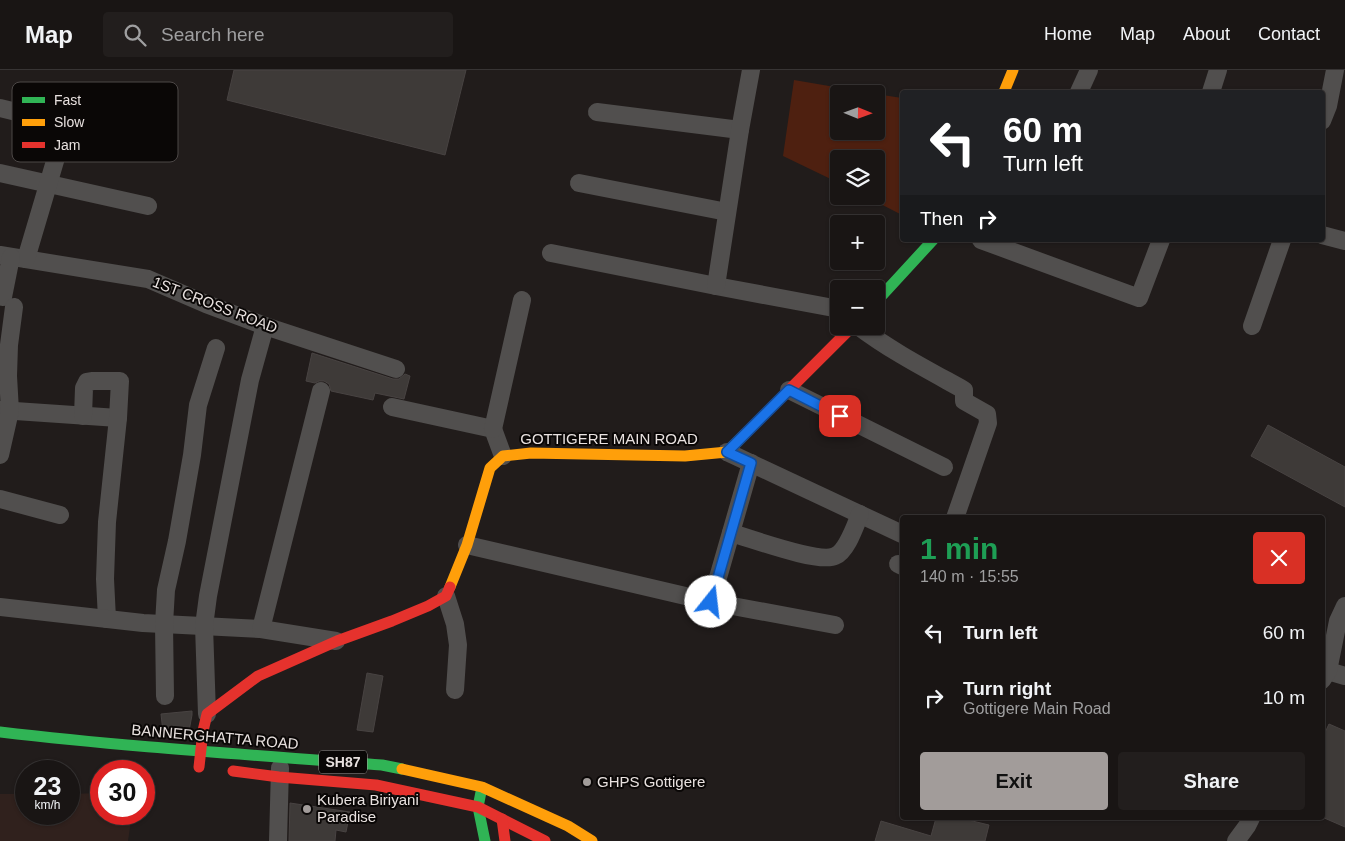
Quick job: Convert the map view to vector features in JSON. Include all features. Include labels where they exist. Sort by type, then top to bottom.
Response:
[{"type":"street","points":[[716,286],[751,70]]},
{"type":"street","points":[[1005,90],[1013,70]]},
{"type":"street","points":[[1081,90],[1089,70]]},
{"type":"street","points":[[1212,90],[1218,70]]},
{"type":"street","points":[[1325,114],[1335,70]]},
{"type":"street","points":[[597,112],[740,130]]},
{"type":"street","points":[[0,455],[5,410],[4,375],[9,345],[8,302],[12,257],[48,184],[55,162]]},
{"type":"street","points":[[0,174],[148,206]]},
{"type":"street","points":[[578,183],[727,212]]},
{"type":"street","points":[[1325,236],[1345,241]]},
{"type":"street","points":[[885,292],[931,242]]},
{"type":"street","points":[[986,242],[1139,298],[1160,242]]},
{"type":"street","points":[[1252,326],[1281,242]]},
{"type":"street","points":[[551,253],[830,307]]},
{"type":"street","name":"1ST CROSS ROAD","points":[[12,257],[148,279],[206,304],[265,326],[396,369]]},
{"type":"street","points":[[503,456],[493,429],[522,300]]},
{"type":"street","points":[[201,751],[207,714],[204,626],[208,596],[250,380],[265,326]]},
{"type":"street","points":[[843,335],[727,452],[900,533]]},
{"type":"street","points":[[870,335],[895,352],[964,390],[964,401],[986,414],[988,423],[956,515]]},
{"type":"street","points":[[165,696],[164,624],[166,590],[192,456],[198,405],[216,348]]},
{"type":"street","points":[[83,416],[84,388],[87,382],[120,381],[107,522],[107,619]]},
{"type":"street","points":[[261,629],[321,390]]},
{"type":"street","points":[[789,390],[944,467]]},
{"type":"street","points":[[392,407],[493,429]]},
{"type":"street","points":[[5,410],[118,418]]},
{"type":"street","name":"GOTTIGERE MAIN ROAD","points":[[446,596],[467,545],[490,468],[503,456],[531,454],[685,456],[727,452]]},
{"type":"street","points":[[711,602],[751,463]]},
{"type":"street","points":[[0,499],[60,515]]},
{"type":"street","points":[[731,532],[802,554],[823,558],[834,557],[843,550],[860,514]]},
{"type":"street","points":[[467,545],[711,602],[835,625]]},
{"type":"street","points":[[207,714],[258,676],[337,641],[392,622],[446,596],[455,624],[458,645],[455,690]]},
{"type":"street","points":[[1345,606],[1338,621],[1325,676],[1345,676]]},
{"type":"street","points":[[0,607],[164,624],[261,629],[337,641]]},
{"type":"street","name":"BANNERGHATTA ROAD","points":[[0,732],[201,751],[382,764],[482,787],[568,826],[592,841]]},
{"type":"street","name":"BANNERGHATTA ROAD","points":[[201,751],[195,767],[280,777],[376,785],[478,807],[545,841]]},
{"type":"street","points":[[278,841],[280,757]]},
{"type":"street","points":[[482,787],[478,807],[485,841]]},
{"type":"street","points":[[502,819],[505,841]]},
{"type":"street","points":[[1236,841],[1250,820]]},
{"type":"shaded area","points":[[794,80],[830,86],[830,140],[885,140],[885,95],[900,98],[900,214],[883,205],[885,205],[885,150],[830,150],[830,179],[783,156]]},
{"type":"shaded area","points":[[90,793],[90,825],[130,825],[128,841],[0,841],[0,794],[15,794],[15,825],[80,825],[80,794]]},
{"type":"building","points":[[234,70],[466,70],[445,155],[227,100]]},
{"type":"building","points":[[312,353],[393,379],[399,379],[405,374],[410,376],[404,399],[375,393],[373,400],[331,391],[329,384],[324,381],[315,383],[306,381]]},
{"type":"building","points":[[1268,425],[1345,467],[1345,507],[1251,456]]},
{"type":"building","points":[[367,673],[383,676],[373,732],[357,730]]},
{"type":"building","points":[[192,711],[189,731],[163,732],[161,714]]},
{"type":"building","points":[[1329,724],[1345,731],[1345,827],[1325,818],[1325,733]]},
{"type":"building","points":[[290,803],[350,812],[346,832],[336,830],[335,841],[289,841]]},
{"type":"building","points":[[935,820],[968,820],[989,825],[985,841],[875,841],[881,821],[931,836]]},
{"type":"traffic: fast","points":[[885,292],[931,242]]},
{"type":"traffic: fast","points":[[0,732],[143,746],[382,765],[402,769]]},
{"type":"traffic: fast","points":[[481,792],[478,807],[485,841]]},
{"type":"traffic: slow","points":[[1005,90],[1013,70]]},
{"type":"traffic: slow","points":[[450,587],[467,545],[490,468],[503,456],[531,453],[685,456],[727,452],[745,434]]},
{"type":"traffic: slow","points":[[402,769],[482,787],[568,826],[592,841]]},
{"type":"traffic: jam","points":[[745,434],[844,335]]},
{"type":"traffic: jam","points":[[199,767],[207,714],[258,676],[337,641],[428,606],[446,596],[450,587]]},
{"type":"traffic: jam","points":[[233,771],[376,785],[478,807],[545,841]]},
{"type":"traffic: jam","points":[[502,819],[505,841]]},
{"type":"place","name":"GHPS Gottigere","points":[[587,782]]},
{"type":"place","name":"Kubera Biriyani Paradise","points":[[307,809]]},
{"type":"route","points":[[711,602],[751,463],[727,452],[789,390],[840,416]]}]
